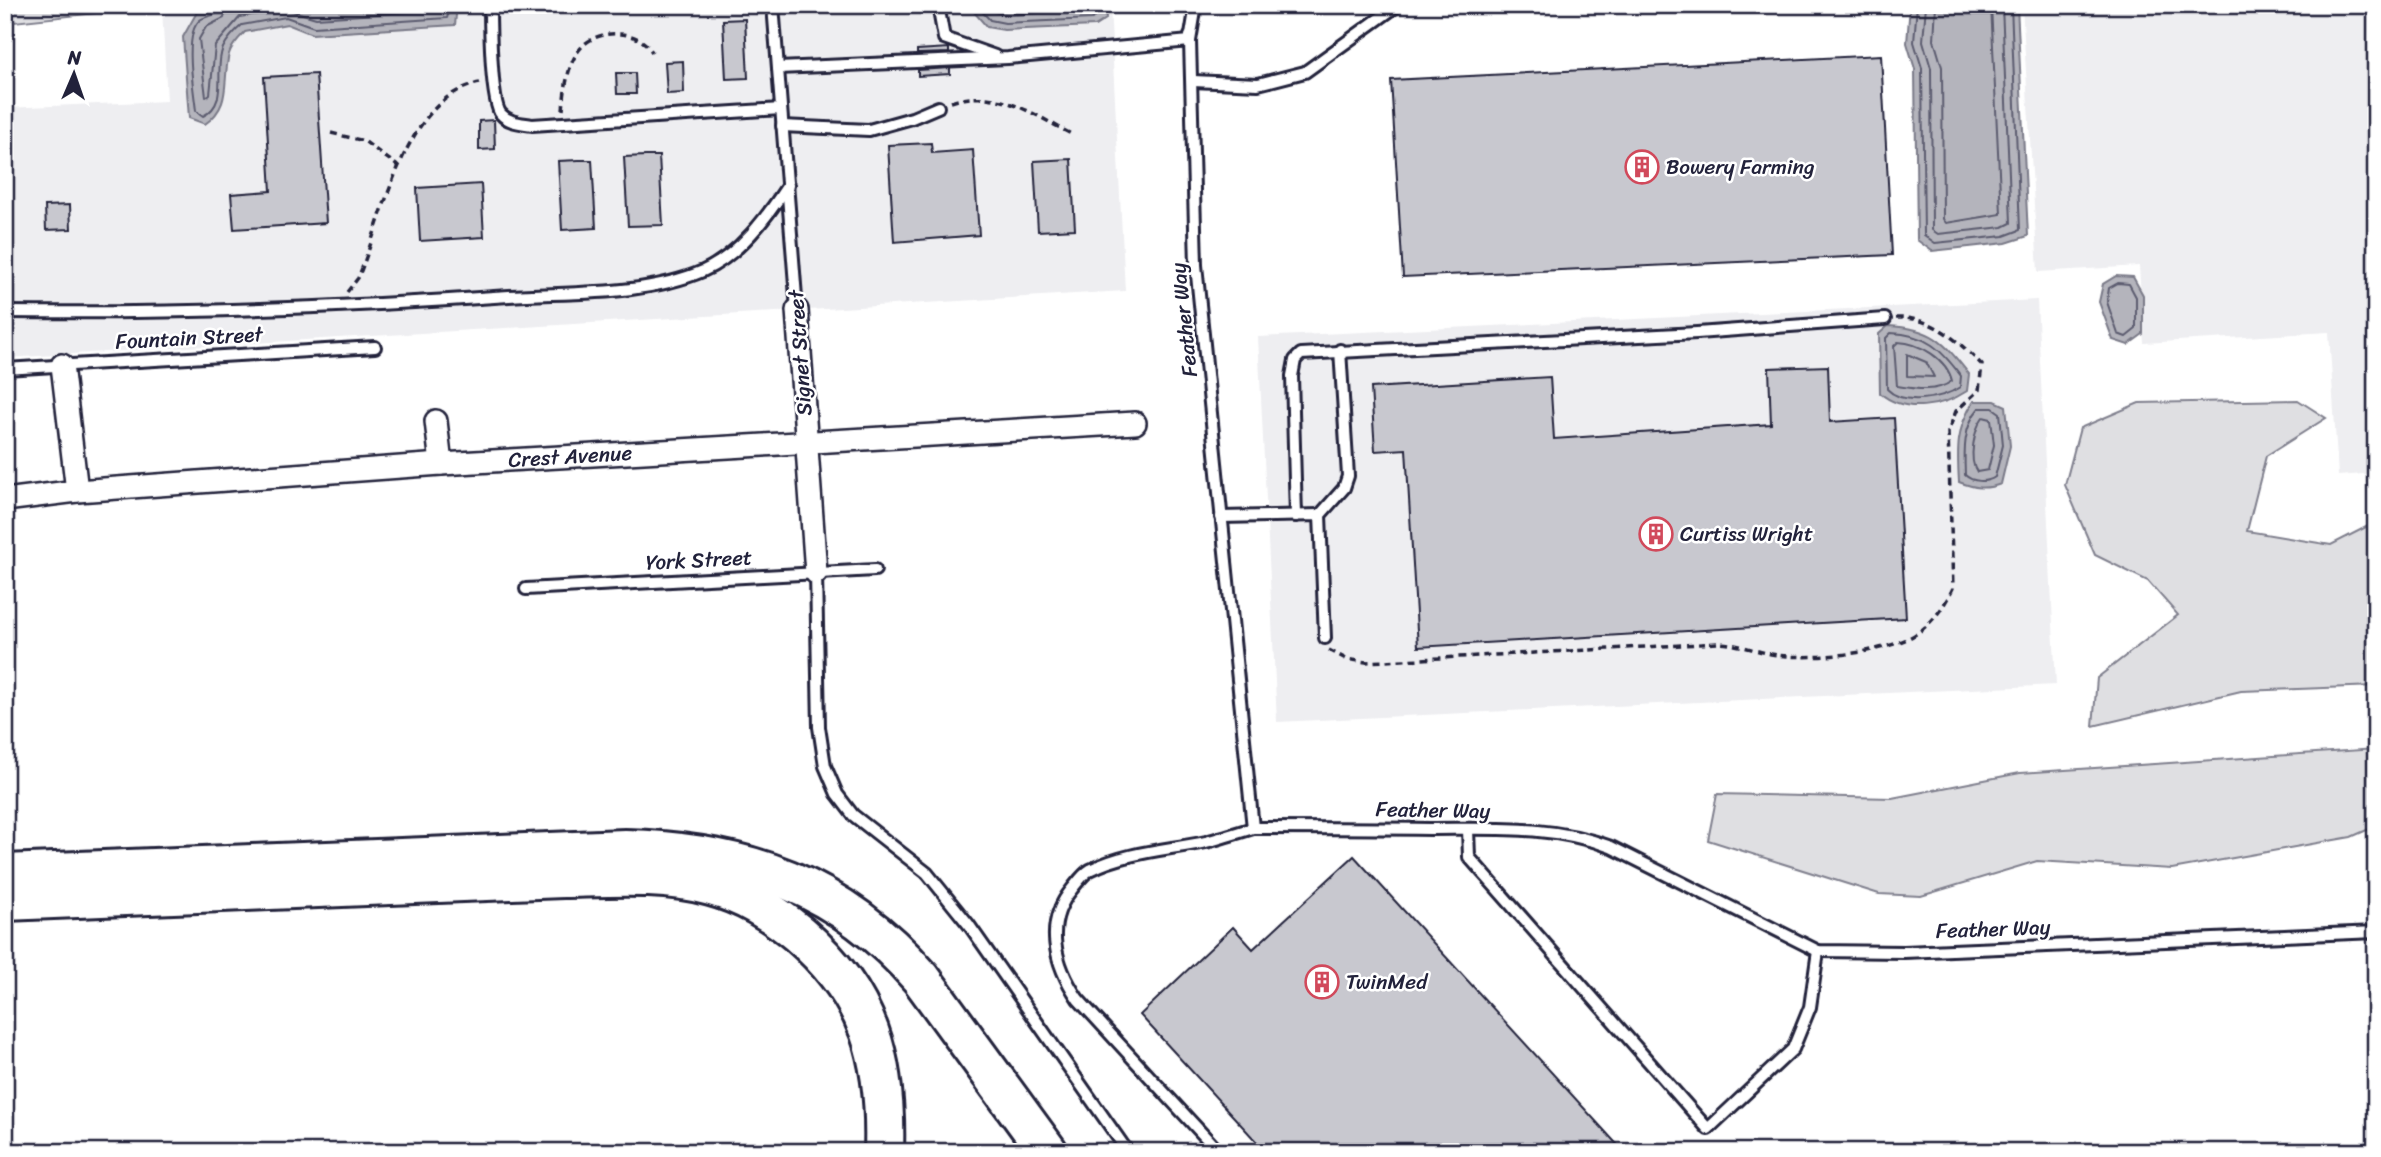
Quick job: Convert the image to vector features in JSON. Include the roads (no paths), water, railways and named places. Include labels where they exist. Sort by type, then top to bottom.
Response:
[{"type":"highway","points":[[7,880],[625,849],[696,853],[751,865],[792,880],[845,909],[898,952],[921,978],[1048,1152]]},
{"type":"highway","points":[[7,880],[638,876],[708,885],[738,894],[765,908],[818,951],[841,976],[858,1001],[879,1063],[884,1096],[884,1152]]},
{"type":"street","name":"Signet Street","points":[[797,310],[816,573]]},
{"type":"street","points":[[62,365],[78,491]]},
{"type":"street","points":[[436,421],[441,464]]},
{"type":"street","name":"Crest Avenue","points":[[5,500],[78,491],[441,464],[1135,423]]},
{"type":"lane","points":[[490,5],[494,80],[499,113],[510,121],[532,125],[781,109]]},
{"type":"lane","name":"Signet Street","points":[[774,5],[797,310]]},
{"type":"lane","points":[[938,5],[944,38],[1002,58]]},
{"type":"lane","name":"Feather Way","points":[[1188,5],[1193,81],[1196,265],[1253,828],[1555,831],[1583,837],[1621,852],[1818,951],[1904,952],[2376,932]]},
{"type":"lane","name":"Feather Way","points":[[1190,40],[1196,5]]},
{"type":"lane","points":[[1193,81],[1258,84],[1305,72],[1398,5]]},
{"type":"lane","points":[[778,68],[1002,58],[1190,40]]},
{"type":"lane","points":[[783,130],[869,130],[912,118],[938,107]]},
{"type":"lane","points":[[5,312],[100,314],[335,307],[653,286],[705,270],[742,243],[773,208],[788,185]]},
{"type":"lane","points":[[1296,516],[1293,366],[1301,354],[1697,333],[1885,319]]},
{"type":"lane","name":"Fountain Street","points":[[5,369],[375,347]]},
{"type":"lane","points":[[1325,638],[1320,515],[1344,488],[1348,475],[1340,350]]},
{"type":"lane","points":[[1221,517],[1320,515]]},
{"type":"lane","name":"York Street","points":[[526,589],[875,570]]},
{"type":"lane","points":[[816,573],[819,727],[825,766],[837,794],[853,815],[927,873],[969,925],[1128,1152]]},
{"type":"lane","points":[[1219,1152],[1078,999],[1062,975],[1054,952],[1056,920],[1067,895],[1087,871],[1121,858],[1208,841],[1253,828]]},
{"type":"lane","points":[[1468,829],[1469,857],[1708,1129],[1793,1049],[1810,1007],[1818,951]]},
{"type":"water","points":[[223,5],[457,5],[455,25],[312,34],[287,24],[245,32],[229,54],[223,101],[205,124],[189,118],[183,37],[197,12]]},
{"type":"water","points":[[968,5],[1105,5],[1106,19],[1095,26],[1004,30],[987,27]]},
{"type":"water","points":[[1910,5],[2017,5],[2028,236],[2006,243],[1932,251],[1917,240],[1915,69],[1907,43]]},
{"type":"water","points":[[2116,276],[2133,277],[2143,295],[2143,334],[2128,345],[2113,340],[2099,302],[2103,284]]},
{"type":"water","points":[[1888,326],[1926,333],[1944,345],[1969,374],[1967,391],[1947,401],[1924,406],[1900,404],[1880,393],[1879,334]]},
{"type":"water","points":[[1974,401],[1995,401],[2006,406],[2010,446],[2001,484],[1985,488],[1959,482],[1959,440],[1964,421]]},
{"type":"place","name":"Bowery Farming","points":[[1642,167]]},
{"type":"place","name":"Curtiss Wright","points":[[1656,534]]},
{"type":"place","name":"TwinMed","points":[[1322,982]]}]
